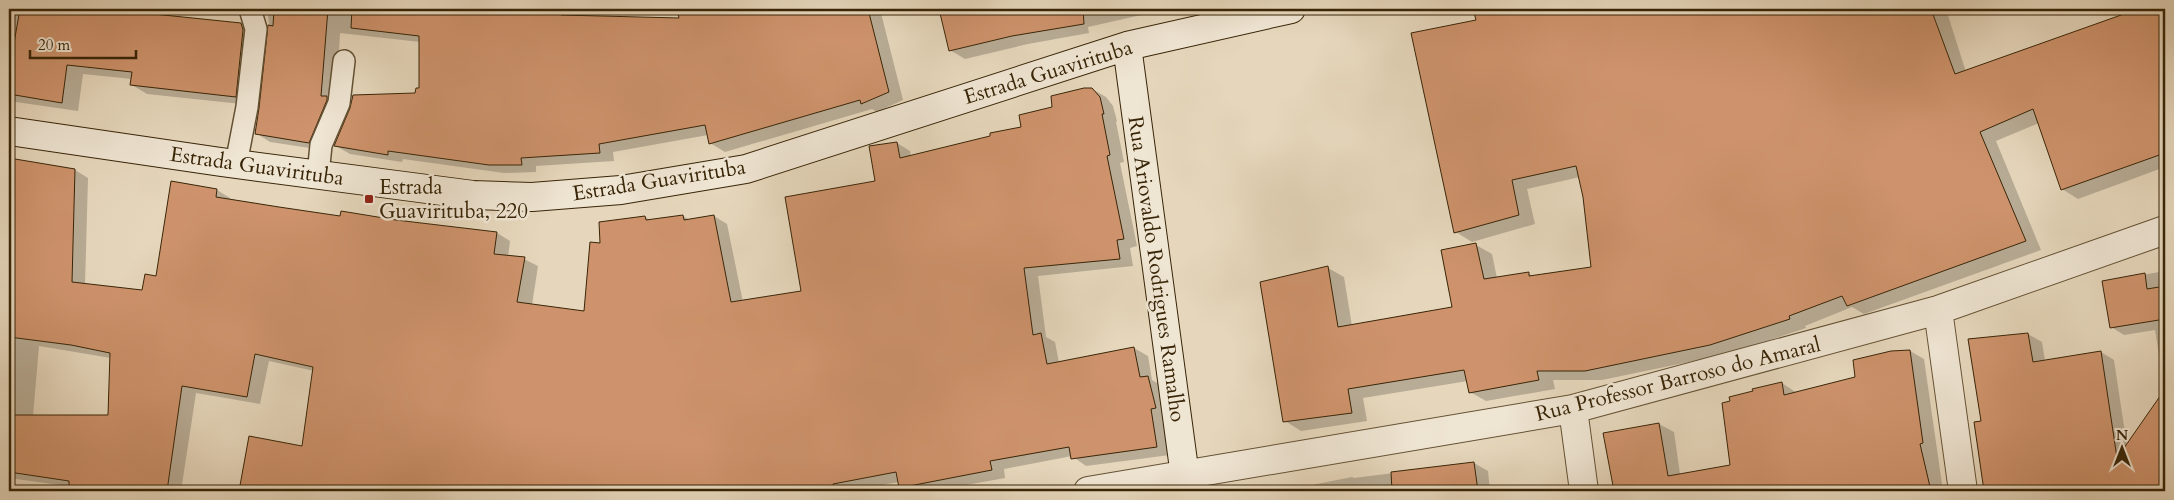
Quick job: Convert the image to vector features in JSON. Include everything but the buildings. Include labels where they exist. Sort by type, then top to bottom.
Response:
[{"type":"street","name":"Estrada Guavirituba","points":[[9,131],[236,164],[473,194],[532,197],[621,190],[746,169],[1220,16],[1290,9]]},
{"type":"street","name":"Rua Ariovaldo Rodrigues Ramalho","points":[[1127,46],[1186,483]]},
{"type":"street","name":"Rua Professor Barroso do Amaral","points":[[1088,491],[1186,483],[1573,409],[1938,310],[2165,230]]},
{"type":"street","points":[[1938,310],[1963,491]]},
{"type":"street","points":[[1573,409],[1584,491]]},
{"type":"lane","points":[[236,164],[247,108],[256,29],[250,9]]},
{"type":"lane","points":[[318,174],[321,145],[339,103],[344,61]]},
{"type":"place","name":"Estrada Guavirituba, 220","points":[[369,199]]}]
